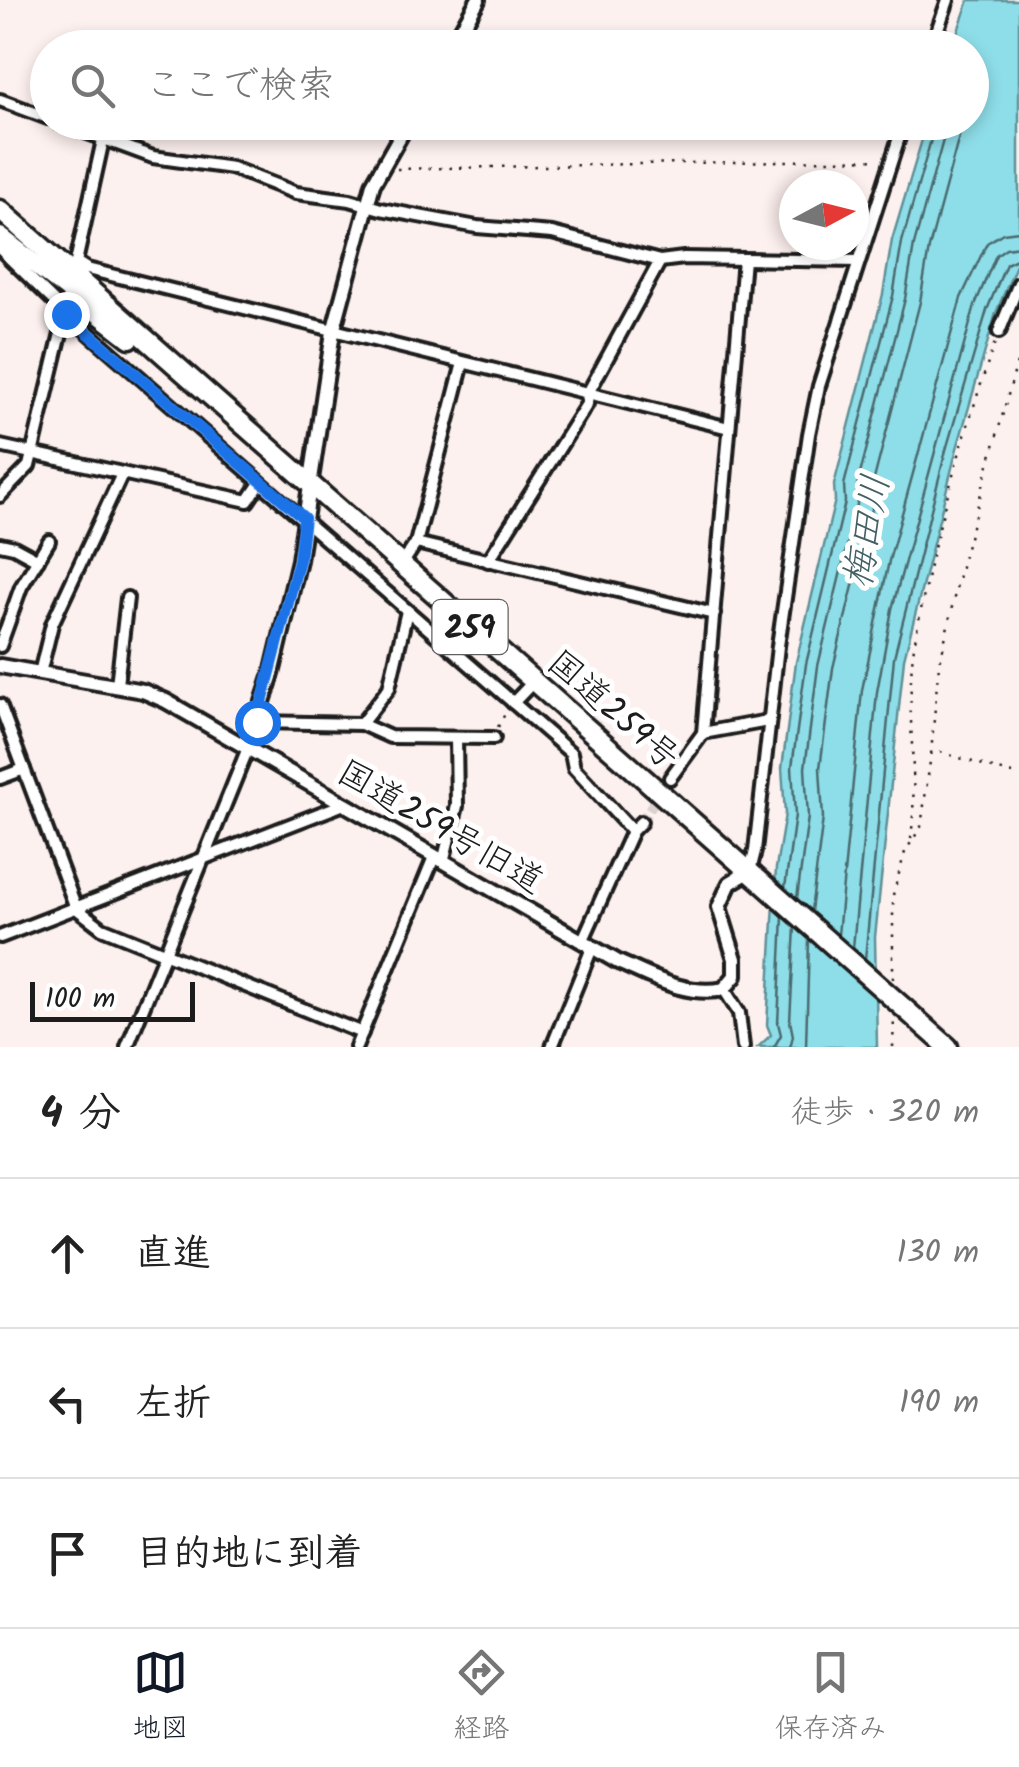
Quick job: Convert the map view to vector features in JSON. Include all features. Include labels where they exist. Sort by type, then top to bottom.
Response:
[{"type":"highway","name":"国道259号","points":[[0,210],[948,1047]]},
{"type":"highway","name":"国道259号","points":[[0,237],[192,382]]},
{"type":"street","points":[[461,30],[478,0]]},
{"type":"street","points":[[937,30],[948,0]]},
{"type":"street","points":[[0,100],[30,111]]},
{"type":"street","points":[[729,428],[87,270],[76,262],[104,140],[153,156],[232,168],[296,193],[477,227],[552,233],[660,262],[684,258],[859,261]]},
{"type":"street","points":[[127,1047],[257,722],[299,560],[333,332],[367,205],[380,170],[398,140]]},
{"type":"street","points":[[743,1047],[739,1013],[724,989],[735,976],[735,959],[719,907],[730,883],[750,871],[755,851],[768,721],[809,434],[820,386],[898,140]]},
{"type":"street","points":[[0,250],[66,314],[571,753],[574,768],[637,827],[587,945],[552,1047]]},
{"type":"street","points":[[670,778],[704,733],[744,259]]},
{"type":"street","points":[[488,561],[577,422],[588,393],[660,262]]},
{"type":"street","points":[[999,332],[1019,283]]},
{"type":"street","points":[[0,496],[29,466],[66,314]]},
{"type":"street","points":[[400,566],[416,543],[464,362]]},
{"type":"street","points":[[0,446],[248,502],[260,483]]},
{"type":"street","points":[[40,672],[52,624],[122,474]]},
{"type":"street","points":[[0,646],[21,588],[50,541]]},
{"type":"street","points":[[416,543],[714,614]]},
{"type":"street","points":[[0,544],[38,560]]},
{"type":"street","points":[[116,685],[127,598]]},
{"type":"street","points":[[361,724],[388,688],[407,611]]},
{"type":"street","name":"国道259号旧道","points":[[0,666],[143,690],[587,945],[682,989],[706,993],[724,989]]},
{"type":"street","points":[[512,702],[533,682]]},
{"type":"street","points":[[0,705],[76,908],[102,928],[362,1034]]},
{"type":"street","points":[[704,733],[768,721]]},
{"type":"street","points":[[257,722],[361,724],[390,737],[494,738]]},
{"type":"street","points":[[356,1047],[458,806],[456,738]]},
{"type":"street","points":[[0,778],[24,769]]},
{"type":"street","points":[[0,936],[344,804]]},
{"type":"path","points":[[380,170],[893,158]]},
{"type":"path","points":[[893,1047],[893,896],[911,839],[915,808],[909,735],[912,660],[933,550],[974,404],[999,332]]},
{"type":"path","points":[[911,839],[921,827],[938,672],[956,587],[1019,355]]},
{"type":"path","points":[[494,738],[512,702]]},
{"type":"path","points":[[931,754],[940,752],[1019,776]]},
{"type":"water","name":"梅田川","points":[[969,0],[1019,0],[1019,258],[996,313],[956,452],[904,659],[875,937],[877,1047],[758,1047],[771,1035],[767,1025],[776,868],[785,814],[782,768],[796,662],[835,500],[834,485],[883,294],[892,240],[922,140],[989,140],[989,30],[958,30]]},
{"type":"tunnel","points":[[641,822],[661,791]]},
{"type":"route","points":[[66,314],[304,518],[299,560],[257,722]]}]
